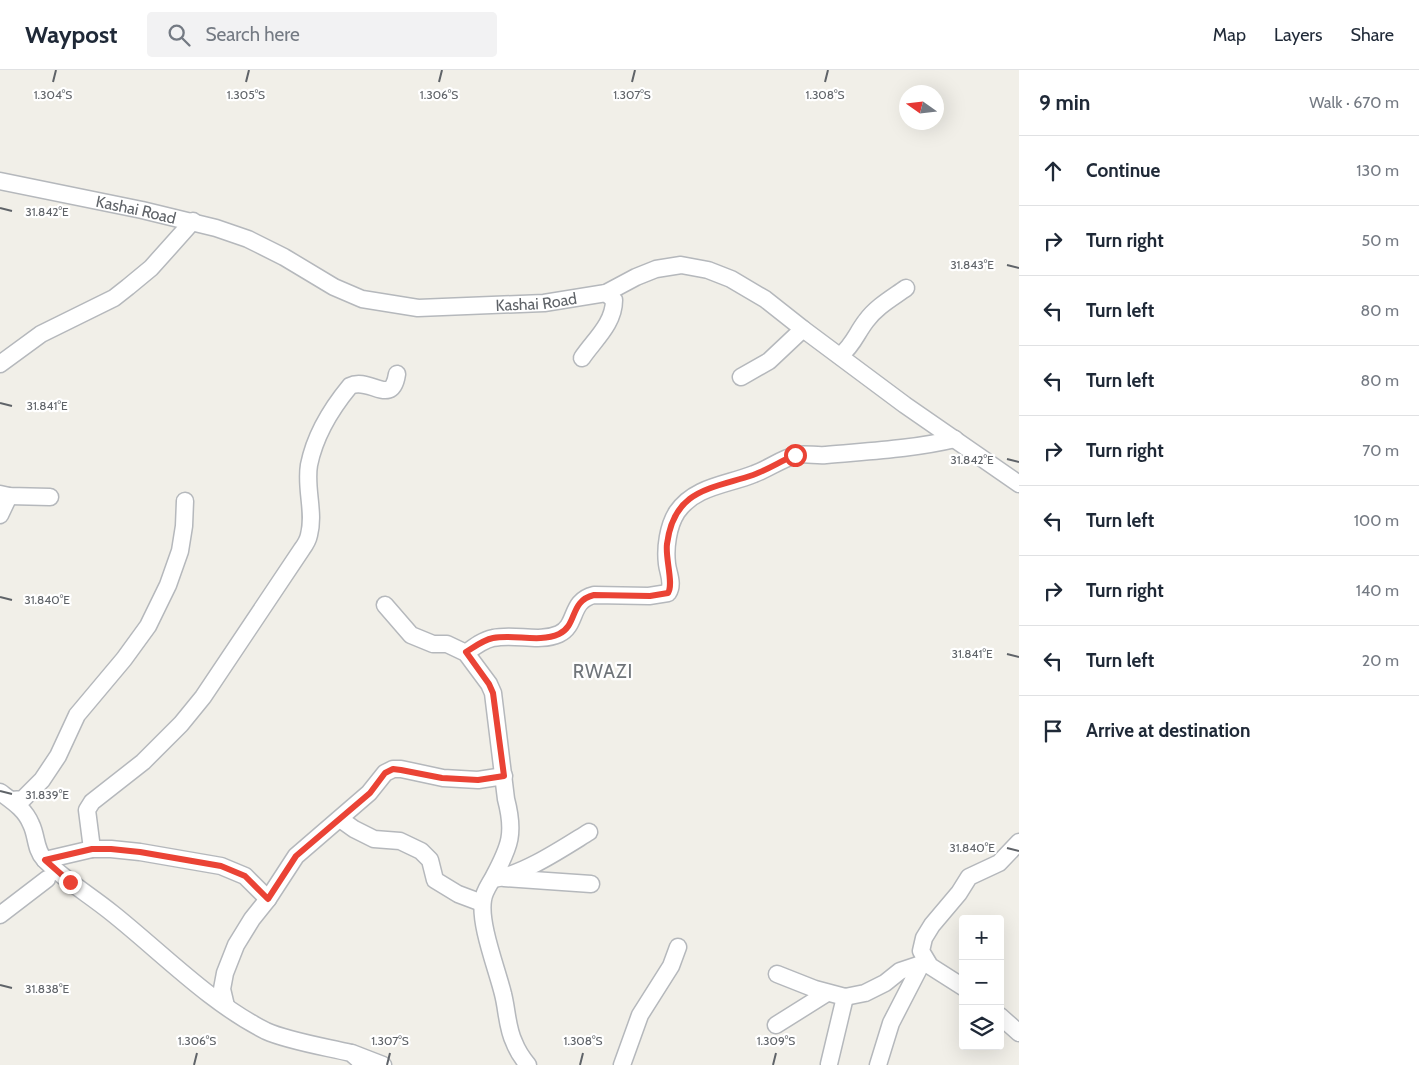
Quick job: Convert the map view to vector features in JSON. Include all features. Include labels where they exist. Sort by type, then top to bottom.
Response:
[{"type":"street","name":"Kashai Road","points":[[0,181],[193,221],[248,239],[334,286],[362,299],[418,308],[544,303],[606,293],[656,269],[681,266],[708,270],[731,279],[765,299],[905,405],[1019,484]]},
{"type":"street","points":[[0,364],[41,334],[121,293],[151,268],[193,221]]},
{"type":"street","points":[[840,356],[851,346],[866,320],[877,308],[906,288]]},
{"type":"street","points":[[582,358],[604,330],[612,315],[614,300],[606,293]]},
{"type":"street","points":[[741,377],[769,361],[803,329]]},
{"type":"street","points":[[92,849],[87,810],[92,802],[143,762],[181,724],[203,697],[252,621],[302,549],[309,536],[311,521],[308,487],[309,465],[328,416],[350,386],[360,383],[388,390],[396,383],[397,374]]},
{"type":"street","points":[[466,652],[493,638],[542,638],[558,634],[564,631],[580,602],[585,597],[594,595],[650,596],[668,593],[671,586],[666,550],[672,524],[676,513],[687,500],[704,489],[754,474],[795,455],[824,455],[926,445],[955,439]]},
{"type":"street","points":[[0,515],[4,495],[50,498]]},
{"type":"street","points":[[6,796],[23,799],[42,780],[58,756],[77,715],[124,659],[148,626],[168,585],[180,551],[185,501]]},
{"type":"street","points":[[385,604],[411,635],[433,644],[447,644],[466,652],[489,684],[493,693],[506,799],[511,817],[509,845],[499,878]]},
{"type":"street","points":[[226,1006],[222,989],[230,957],[240,937],[296,856],[370,793],[385,773],[393,769],[459,780],[488,780],[504,776]]},
{"type":"street","points":[[6,796],[24,811],[32,824],[38,851],[45,860],[226,1006],[268,1032],[351,1053],[382,1065]]},
{"type":"street","points":[[340,819],[354,829],[374,839],[400,841],[420,851],[430,860],[434,880],[458,894],[482,903]]},
{"type":"street","points":[[528,1065],[513,1042],[503,994],[486,930],[482,903],[484,894],[499,878],[558,852],[589,832]]},
{"type":"street","points":[[878,1065],[891,1023],[923,961],[921,951],[924,938],[932,925],[969,878],[999,864],[1019,842]]},
{"type":"street","points":[[45,860],[92,849],[140,852],[221,866],[245,876],[268,899]]},
{"type":"street","points":[[499,878],[591,884]]},
{"type":"street","points":[[0,915],[47,879]]},
{"type":"street","points":[[622,1065],[640,1015],[671,966],[678,947]]},
{"type":"street","points":[[923,961],[959,984]]},
{"type":"street","points":[[777,974],[827,993],[845,997],[865,993],[884,984],[900,971],[923,961]]},
{"type":"street","points":[[776,1025],[827,993]]},
{"type":"street","points":[[829,1064],[845,997]]},
{"type":"street","points":[[1004,1020],[1019,1033]]},
{"type":"street","points":[[351,1053],[362,1065]]},
{"type":"district","name":"RWAZI","points":[[603,671]]},
{"type":"route","points":[[70,882],[45,860],[92,849],[111,849],[221,866],[245,876],[268,899],[296,856],[370,793],[385,773],[393,769],[442,778],[478,780],[488,780],[504,776],[493,693],[489,684],[466,652],[493,638],[542,638],[558,634],[564,631],[575,609],[585,597],[594,595],[650,596],[668,593],[671,586],[666,550],[668,538],[676,513],[687,500],[704,489],[754,474],[795,455]]}]
